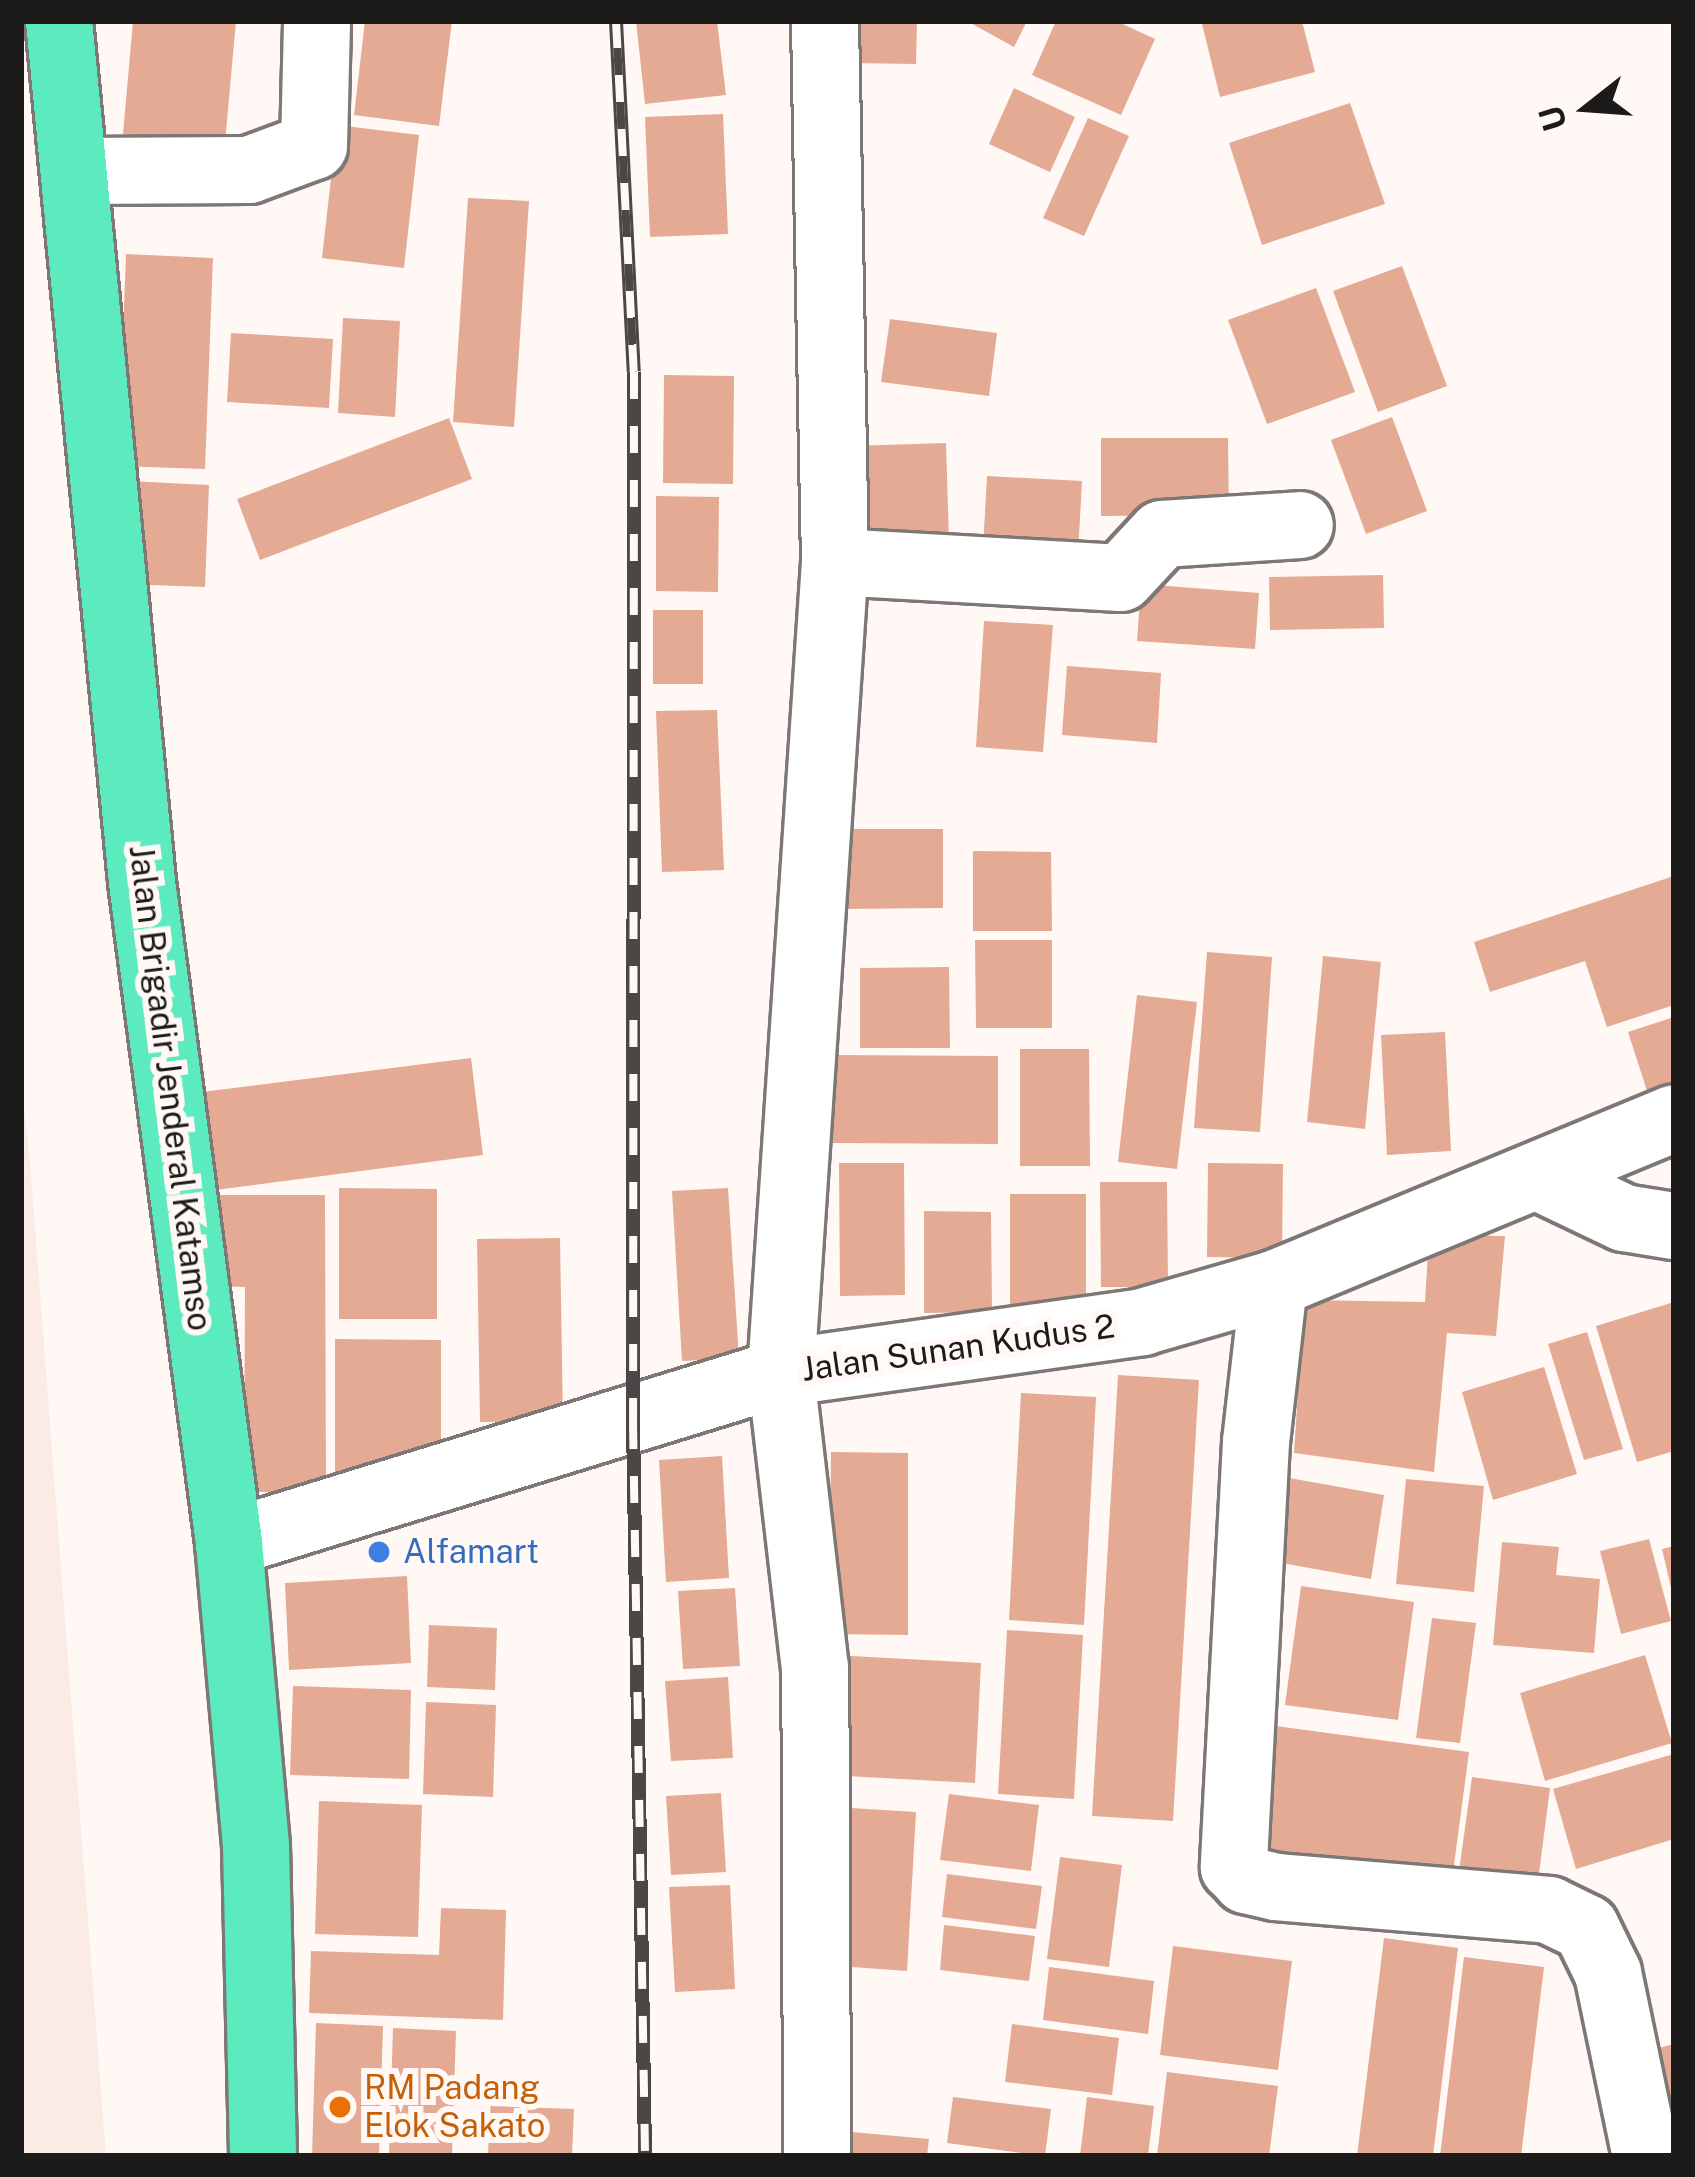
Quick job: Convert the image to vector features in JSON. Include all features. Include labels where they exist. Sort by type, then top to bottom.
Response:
[{"type":"highway","name":"Jalan Brigadir Jenderal Katamso","points":[[59,21],[142,882],[229,1543],[256,1846],[263,2156]]},
{"type":"street","points":[[74,171],[249,170],[314,146],[316,21]]},
{"type":"street","points":[[817,2156],[815,1669],[781,1373],[835,562],[824,21]]},
{"type":"street","points":[[835,562],[1121,578],[1162,534],[1300,525]]},
{"type":"street","name":"Jalan Sunan Kudus 2","points":[[229,1543],[781,1373],[1142,1322],[1274,1284],[1674,1118]]},
{"type":"street","points":[[1536,1176],[1624,1218],[1674,1226]]},
{"type":"street","points":[[1274,1284],[1256,1442],[1234,1867],[1246,1880],[1276,1887],[1549,1910],[1586,1928],[1608,1973],[1646,2156]]},
{"type":"shaded area","points":[[21,1080],[30,1162],[106,2156],[21,2156]]},
{"type":"building","points":[[133,21],[236,21],[225,143],[123,134]]},
{"type":"building","points":[[365,21],[452,21],[439,126],[354,115]]},
{"type":"building","points":[[636,21],[717,21],[726,95],[645,104]]},
{"type":"building","points":[[849,21],[917,21],[916,64],[849,63]]},
{"type":"building","points":[[967,21],[1027,21],[1014,47]]},
{"type":"building","points":[[1056,21],[1116,21],[1155,39],[1121,115],[1032,75]]},
{"type":"building","points":[[1302,21],[1315,72],[1220,97],[1202,24]]},
{"type":"building","points":[[1014,88],[1075,117],[1050,172],[989,144]]},
{"type":"building","points":[[1350,103],[1385,204],[1262,245],[1229,143]]},
{"type":"building","points":[[723,114],[728,234],[650,237],[645,117]]},
{"type":"building","points":[[1088,118],[1129,136],[1084,236],[1043,218]]},
{"type":"building","points":[[337,125],[419,135],[404,268],[322,258]]},
{"type":"building","points":[[468,198],[529,201],[514,427],[453,422]]},
{"type":"building","points":[[126,254],[213,258],[205,469],[118,466]]},
{"type":"building","points":[[1402,266],[1447,386],[1378,412],[1333,291]]},
{"type":"building","points":[[1316,288],[1355,392],[1267,424],[1228,320]]},
{"type":"building","points":[[343,318],[400,321],[395,417],[338,413]]},
{"type":"building","points":[[890,319],[997,333],[989,396],[881,382]]},
{"type":"building","points":[[231,333],[333,339],[329,408],[227,402]]},
{"type":"building","points":[[664,375],[734,376],[733,484],[663,483]]},
{"type":"building","points":[[1392,417],[1427,511],[1366,534],[1331,440]]},
{"type":"building","points":[[449,418],[472,479],[260,560],[237,499]]},
{"type":"building","points":[[1101,438],[1228,438],[1229,515],[1101,516]]},
{"type":"building","points":[[946,443],[949,541],[856,544],[853,446]]},
{"type":"building","points":[[987,476],[1082,481],[1077,572],[982,567]]},
{"type":"building","points":[[129,481],[209,485],[205,587],[125,584]]},
{"type":"building","points":[[656,496],[719,497],[718,592],[656,591]]},
{"type":"building","points":[[1383,575],[1384,628],[1270,630],[1269,577]]},
{"type":"building","points":[[1141,584],[1259,593],[1255,649],[1137,641]]},
{"type":"building","points":[[653,610],[703,610],[703,684],[653,684]]},
{"type":"building","points":[[984,621],[1053,625],[1043,752],[976,747]]},
{"type":"building","points":[[1067,666],[1161,673],[1157,743],[1062,735]]},
{"type":"building","points":[[717,710],[724,870],[662,872],[656,711]]},
{"type":"building","points":[[843,829],[943,829],[943,908],[843,909]]},
{"type":"building","points":[[973,851],[1051,852],[1052,931],[973,931]]},
{"type":"building","points":[[1674,876],[1674,1005],[1607,1027],[1585,961],[1490,992],[1474,942]]},
{"type":"building","points":[[975,940],[1052,940],[1052,1028],[976,1028]]},
{"type":"building","points":[[1207,952],[1272,957],[1260,1132],[1194,1128]]},
{"type":"building","points":[[1323,956],[1381,962],[1365,1129],[1307,1122]]},
{"type":"building","points":[[949,967],[950,1048],[860,1048],[860,968]]},
{"type":"building","points":[[1137,995],[1197,1002],[1177,1169],[1118,1162]]},
{"type":"building","points":[[1674,1017],[1674,1086],[1648,1094],[1628,1032]]},
{"type":"building","points":[[1445,1032],[1451,1151],[1387,1155],[1381,1035]]},
{"type":"building","points":[[1020,1049],[1089,1049],[1090,1166],[1020,1166]]},
{"type":"building","points":[[833,1055],[998,1056],[998,1144],[833,1143]]},
{"type":"building","points":[[471,1058],[483,1155],[192,1193],[178,1095]]},
{"type":"building","points":[[839,1163],[904,1163],[905,1295],[840,1296]]},
{"type":"building","points":[[1208,1163],[1283,1164],[1282,1258],[1207,1257]]},
{"type":"building","points":[[1100,1182],[1167,1182],[1168,1287],[1101,1287]]},
{"type":"building","points":[[339,1188],[437,1189],[437,1319],[339,1319]]},
{"type":"building","points":[[728,1188],[739,1358],[682,1361],[672,1191]]},
{"type":"building","points":[[1010,1194],[1086,1194],[1086,1319],[1010,1319]]},
{"type":"building","points":[[201,1195],[325,1195],[326,1492],[244,1492],[245,1287],[202,1286]]},
{"type":"building","points":[[924,1211],[991,1212],[992,1312],[924,1313]]},
{"type":"building","points":[[1429,1235],[1505,1236],[1496,1336],[1447,1333],[1434,1472],[1294,1453],[1304,1300],[1425,1302]]},
{"type":"building","points":[[560,1238],[563,1421],[480,1422],[477,1239]]},
{"type":"building","points":[[1674,1302],[1674,1451],[1637,1462],[1596,1326]]},
{"type":"building","points":[[1587,1332],[1623,1449],[1584,1460],[1548,1344]]},
{"type":"building","points":[[335,1339],[441,1340],[441,1479],[335,1480]]},
{"type":"building","points":[[1544,1367],[1577,1474],[1493,1500],[1462,1392]]},
{"type":"building","points":[[1118,1375],[1199,1380],[1173,1821],[1092,1816]]},
{"type":"building","points":[[1021,1393],[1096,1397],[1084,1625],[1009,1620]]},
{"type":"building","points":[[831,1452],[908,1453],[908,1635],[829,1634]]},
{"type":"building","points":[[722,1456],[729,1578],[666,1582],[659,1460]]},
{"type":"building","points":[[1267,1474],[1384,1495],[1371,1579],[1253,1558]]},
{"type":"building","points":[[1406,1479],[1484,1486],[1474,1592],[1396,1584]]},
{"type":"building","points":[[1649,1539],[1671,1621],[1621,1634],[1600,1551]]},
{"type":"building","points":[[1502,1542],[1559,1547],[1556,1575],[1600,1579],[1594,1653],[1493,1645]]},
{"type":"building","points":[[1674,1546],[1674,1591],[1672,1592],[1662,1549]]},
{"type":"building","points":[[407,1576],[411,1663],[289,1670],[285,1583]]},
{"type":"building","points":[[1301,1586],[1414,1602],[1398,1720],[1285,1705]]},
{"type":"building","points":[[735,1588],[740,1666],[683,1669],[678,1591]]},
{"type":"building","points":[[1432,1618],[1476,1623],[1460,1743],[1416,1738]]},
{"type":"building","points":[[429,1625],[497,1628],[495,1690],[427,1687]]},
{"type":"building","points":[[1007,1630],[1083,1635],[1074,1799],[998,1794]]},
{"type":"building","points":[[833,1655],[981,1663],[975,1783],[827,1775]]},
{"type":"building","points":[[1645,1655],[1672,1743],[1545,1781],[1520,1693]]},
{"type":"building","points":[[728,1677],[733,1758],[671,1761],[665,1681]]},
{"type":"building","points":[[293,1686],[411,1690],[409,1779],[290,1775]]},
{"type":"building","points":[[426,1702],[496,1705],[493,1797],[423,1794]]},
{"type":"building","points":[[1254,1723],[1469,1752],[1450,1895],[1236,1866]]},
{"type":"building","points":[[1674,1754],[1674,1839],[1576,1869],[1553,1789]]},
{"type":"building","points":[[1472,1777],[1550,1788],[1537,1889],[1458,1879]]},
{"type":"building","points":[[721,1793],[726,1872],[671,1875],[666,1796]]},
{"type":"building","points":[[949,1794],[1039,1805],[1031,1871],[940,1860]]},
{"type":"building","points":[[319,1801],[422,1805],[418,1937],[315,1934]]},
{"type":"building","points":[[835,1807],[916,1812],[907,1971],[825,1965]]},
{"type":"building","points":[[1060,1857],[1122,1865],[1109,1967],[1047,1959]]},
{"type":"building","points":[[947,1874],[1042,1886],[1036,1929],[942,1917]]},
{"type":"building","points":[[730,1885],[735,1989],[675,1992],[669,1887]]},
{"type":"building","points":[[441,1908],[506,1910],[503,2020],[309,2013],[311,1951],[439,1955]]},
{"type":"building","points":[[944,1925],[1035,1936],[1029,1981],[940,1970]]},
{"type":"building","points":[[1384,1938],[1458,1948],[1433,2156],[1357,2156]]},
{"type":"building","points":[[1173,1946],[1292,1961],[1278,2070],[1160,2055]]},
{"type":"building","points":[[1464,1957],[1544,1967],[1521,2156],[1440,2156]]},
{"type":"building","points":[[1049,1967],[1154,1981],[1148,2034],[1043,2020]]},
{"type":"building","points":[[316,2023],[383,2026],[379,2156],[312,2156]]},
{"type":"building","points":[[1012,2024],[1119,2038],[1112,2095],[1005,2082]]},
{"type":"building","points":[[393,2028],[456,2031],[452,2155],[389,2153]]},
{"type":"building","points":[[1674,2044],[1674,2152],[1632,2055]]},
{"type":"building","points":[[1167,2072],[1278,2086],[1269,2156],[1157,2156]]},
{"type":"building","points":[[953,2097],[1051,2109],[1045,2156],[947,2143]]},
{"type":"building","points":[[1087,2097],[1154,2106],[1148,2156],[1080,2156]]},
{"type":"building","points":[[490,2106],[574,2109],[572,2156],[488,2156]]},
{"type":"building","points":[[841,2131],[929,2139],[927,2156],[839,2156]]},
{"type":"railway","points":[[616,21],[634,372],[633,1422],[645,2156]]},
{"type":"place","name":"Alfamart","points":[[379,1552]]},
{"type":"place","name":"RM Padang Elok Sakato","points":[[340,2107]]}]
